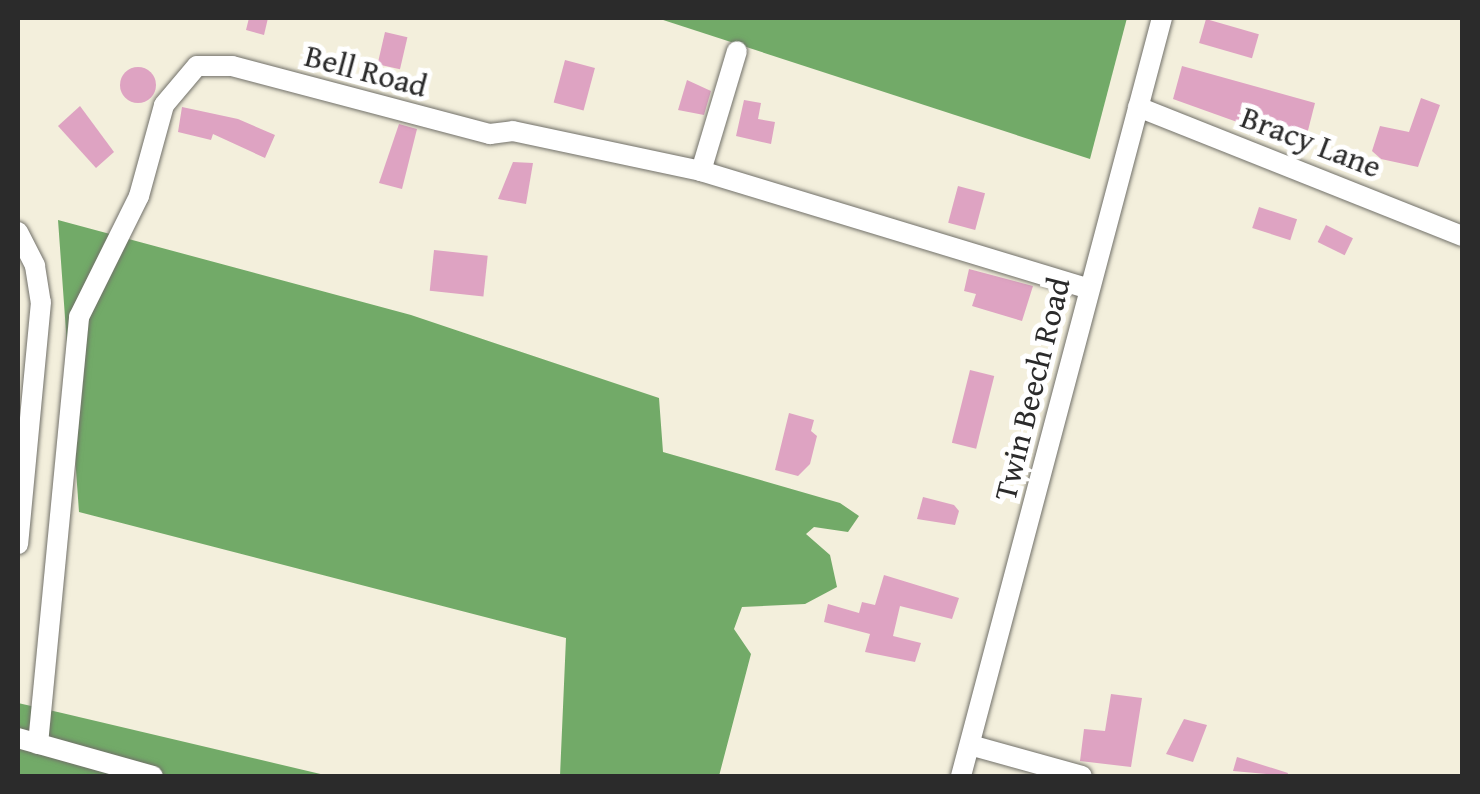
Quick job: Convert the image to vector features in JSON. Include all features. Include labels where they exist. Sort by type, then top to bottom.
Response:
[{"type":"street","name":"Twin Beech Road","points":[[961,776],[1162,18]]},
{"type":"street","points":[[701,171],[737,51]]},
{"type":"street","name":"Bell Road","points":[[28,741],[75,336],[92,280],[139,196],[156,122],[191,68],[232,66],[490,134],[514,131],[701,171],[1089,289]]},
{"type":"street","name":"Bracy Lane","points":[[1138,107],[1462,236]]},
{"type":"street","points":[[18,232],[35,266],[41,302],[18,544]]},
{"type":"street","points":[[28,741],[153,776]]},
{"type":"street","points":[[970,745],[1082,776]]},
{"type":"green space","points":[[657,18],[1127,18],[1090,159]]},
{"type":"green space","points":[[58,220],[411,315],[659,398],[663,452],[840,503],[859,516],[848,532],[814,527],[806,534],[830,555],[837,587],[805,604],[742,607],[734,629],[751,654],[719,776],[560,776],[566,638],[79,512]]},
{"type":"green space","points":[[18,703],[62,713],[329,776],[18,776]]},
{"type":"building","points":[[249,18],[268,18],[264,35],[246,30]]},
{"type":"building","points":[[1206,19],[1259,34],[1252,58],[1199,43]]},
{"type":"building","points":[[385,32],[407,37],[400,69],[378,64]]},
{"type":"building","points":[[565,60],[595,68],[584,111],[554,103]]},
{"type":"building","points":[[1182,66],[1315,103],[1304,146],[1173,99]]},
{"type":"building","points":[[138,67],[151,72],[156,85],[151,98],[138,103],[125,98],[120,85],[125,72]]},
{"type":"building","points":[[687,80],[711,91],[704,115],[678,110]]},
{"type":"building","points":[[1421,98],[1440,105],[1418,167],[1381,159],[1372,151],[1380,126],[1409,132]]},
{"type":"building","points":[[744,100],[761,103],[758,119],[775,122],[771,144],[736,136]]},
{"type":"building","points":[[80,106],[114,152],[96,168],[58,126]]},
{"type":"building","points":[[182,107],[238,119],[275,135],[265,158],[213,134],[211,140],[178,132]]},
{"type":"building","points":[[399,124],[417,129],[402,189],[379,183]]},
{"type":"building","points":[[513,162],[533,163],[526,204],[498,199]]},
{"type":"building","points":[[958,186],[985,193],[975,230],[948,223]]},
{"type":"building","points":[[1259,207],[1297,219],[1290,240],[1252,228]]},
{"type":"building","points":[[1326,225],[1353,238],[1345,255],[1318,242]]},
{"type":"building","points":[[434,250],[488,256],[483,296],[430,291]]},
{"type":"building","points":[[969,269],[1033,286],[1022,321],[972,306],[976,294],[964,291]]},
{"type":"building","points":[[970,370],[994,376],[976,449],[952,443]]},
{"type":"building","points":[[789,413],[814,420],[811,431],[817,436],[810,464],[798,476],[775,470]]},
{"type":"building","points":[[923,497],[954,505],[959,511],[955,525],[917,519]]},
{"type":"building","points":[[884,575],[959,598],[952,619],[900,606],[893,636],[921,643],[915,662],[865,652],[870,634],[824,622],[828,604],[859,613],[862,602],[875,605]]},
{"type":"building","points":[[1111,694],[1142,698],[1131,767],[1080,761],[1084,729],[1105,731]]},
{"type":"building","points":[[1184,719],[1207,725],[1193,762],[1166,754]]},
{"type":"building","points":[[1237,757],[1288,773],[1287,776],[1233,771]]}]
